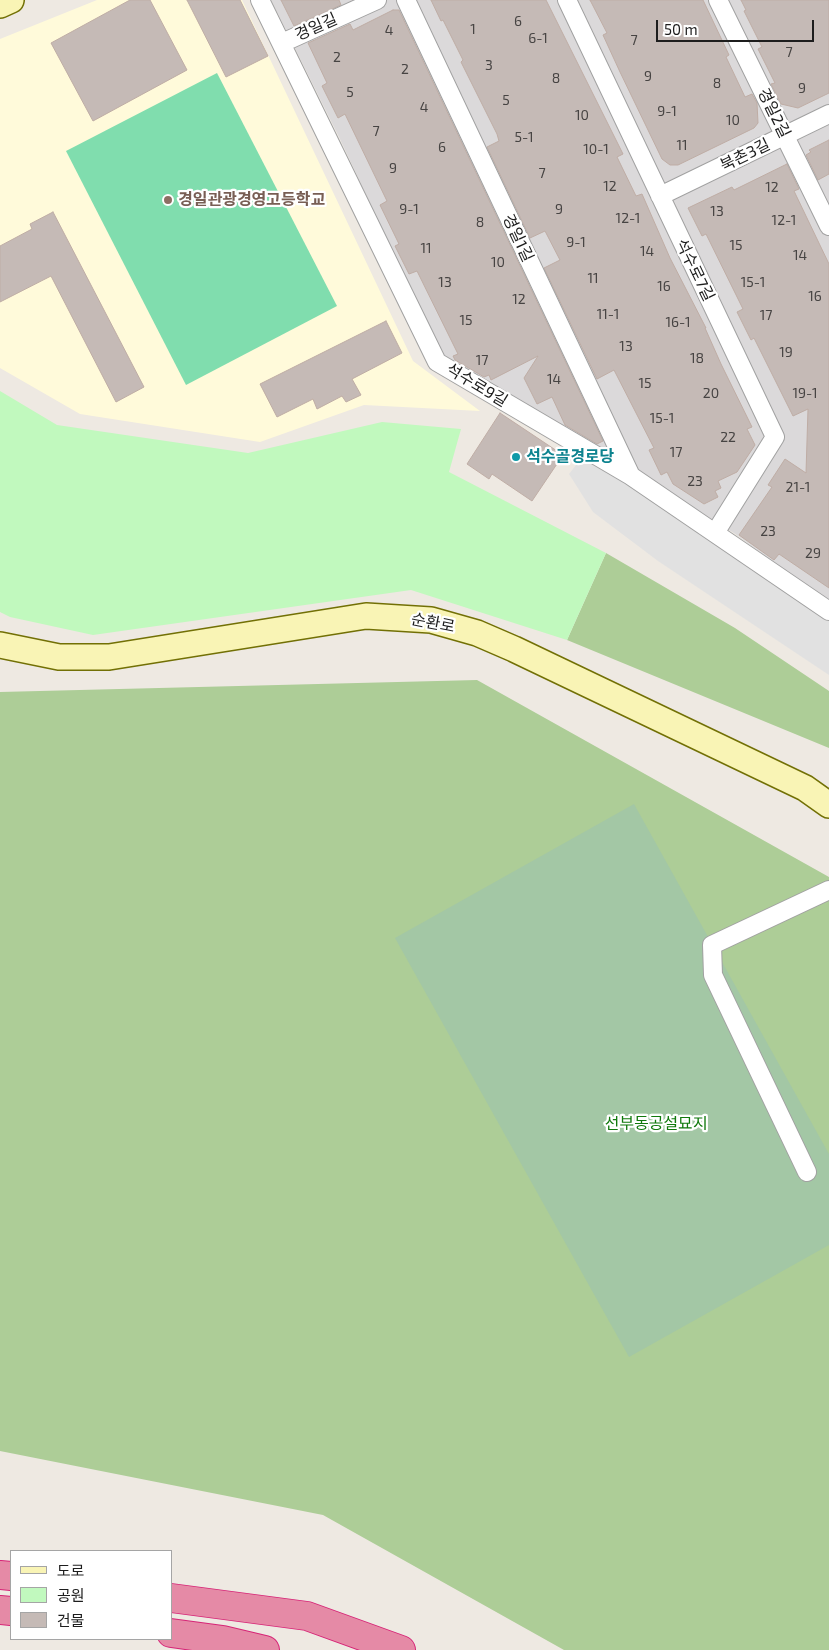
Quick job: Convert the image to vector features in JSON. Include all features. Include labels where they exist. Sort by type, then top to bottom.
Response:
[{"type":"highway","points":[[172,1598],[306,1616],[401,1650]]},
{"type":"highway","points":[[172,1633],[223,1640],[265,1650]]},
{"type":"main road","points":[[0,5],[11,0]]},
{"type":"main road","name":"순환로","points":[[0,645],[59,657],[109,657],[366,616],[431,620],[477,632],[514,649],[805,788],[829,806]]},
{"type":"street","name":"석수로9길","points":[[260,0],[438,362],[631,476],[829,610]]},
{"type":"street","name":"경일길","points":[[282,43],[378,0]]},
{"type":"street","name":"경일1길","points":[[406,0],[631,476]]},
{"type":"street","name":"석수로7길","points":[[566,0],[775,437],[715,533]]},
{"type":"street","name":"경일2길","points":[[718,0],[829,226]]},
{"type":"street","name":"북촌3길","points":[[660,196],[829,114]]},
{"type":"street","points":[[807,1172],[713,975],[712,945],[829,890]]},
{"type":"shaded area","name":"경일관광경영고등학교","points":[[97,0],[242,0],[413,361],[480,411],[364,405],[260,442],[80,414],[0,368],[0,39]]},
{"type":"shaded area","points":[[271,0],[829,0],[829,603],[734,533],[442,358],[340,139]]},
{"type":"shaded area","points":[[584,455],[829,618],[829,675],[658,561],[593,512],[569,474]]},
{"type":"green space","points":[[217,73],[337,306],[186,385],[66,151]]},
{"type":"green space","points":[[0,391],[57,425],[248,453],[382,422],[461,429],[449,472],[606,553],[567,640],[411,590],[93,635],[10,617],[0,612]]},
{"type":"green space","points":[[606,553],[735,628],[829,691],[829,748],[567,640]]},
{"type":"green space","points":[[477,680],[829,877],[829,1650],[564,1650],[323,1515],[0,1451],[0,692]]},
{"type":"green space","name":"선부동공설묘지","points":[[634,804],[829,1154],[829,1245],[629,1357],[395,938]]},
{"type":"building","points":[[130,0],[150,0],[187,70],[93,121],[51,43]]},
{"type":"building","points":[[187,0],[240,0],[268,56],[226,77]]},
{"type":"building","points":[[281,0],[339,0],[341,5],[294,26]]},
{"type":"building","points":[[431,0],[546,0],[623,154],[617,157],[636,196],[642,194],[670,258],[706,328],[721,364],[752,427],[747,429],[755,445],[737,472],[718,481],[721,488],[715,491],[718,497],[704,504],[673,484],[667,472],[661,475],[649,450],[654,448],[614,370],[597,379],[544,268],[560,260],[545,231],[530,238],[487,147],[499,141],[497,134],[461,62],[463,60]]},
{"type":"building","points":[[590,0],[703,0],[729,55],[726,57],[745,97],[752,94],[757,103],[758,123],[754,128],[678,165],[670,165],[662,159],[603,35],[607,33]]},
{"type":"building","points":[[741,0],[829,0],[829,93],[798,108],[781,104],[771,84],[775,83],[758,49],[762,47],[744,11],[746,10]]},
{"type":"building","points":[[393,10],[399,10],[603,441],[597,444],[565,425],[552,397],[537,404],[524,378],[538,356],[491,380],[489,375],[484,377],[455,360],[453,356],[458,354],[417,271],[409,274],[395,246],[399,244],[380,205],[387,201],[345,114],[338,118],[322,86],[327,83],[308,43],[350,24],[353,30]]},
{"type":"building","points":[[829,140],[829,174],[818,180],[806,155],[811,152],[809,150]]},
{"type":"building","points":[[787,164],[799,189],[794,191],[829,264],[829,588],[779,554],[774,560],[739,535],[772,487],[768,485],[785,459],[806,473],[808,409],[793,416],[754,338],[751,340],[737,312],[743,309],[706,234],[702,236],[688,208],[732,187],[734,190]]},
{"type":"building","points":[[53,212],[144,387],[116,402],[51,276],[0,302],[0,246],[32,229],[30,224]]},
{"type":"building","points":[[386,321],[402,353],[352,379],[361,395],[346,402],[342,396],[317,409],[313,399],[277,417],[260,384]]},
{"type":"building","name":"석수골경로당","points":[[500,413],[563,455],[532,501],[492,474],[489,479],[467,464]]},
{"type":"place","name":"경일관광경영고등학교","points":[[168,200]]},
{"type":"place","name":"석수골경로당","points":[[516,457]]}]
